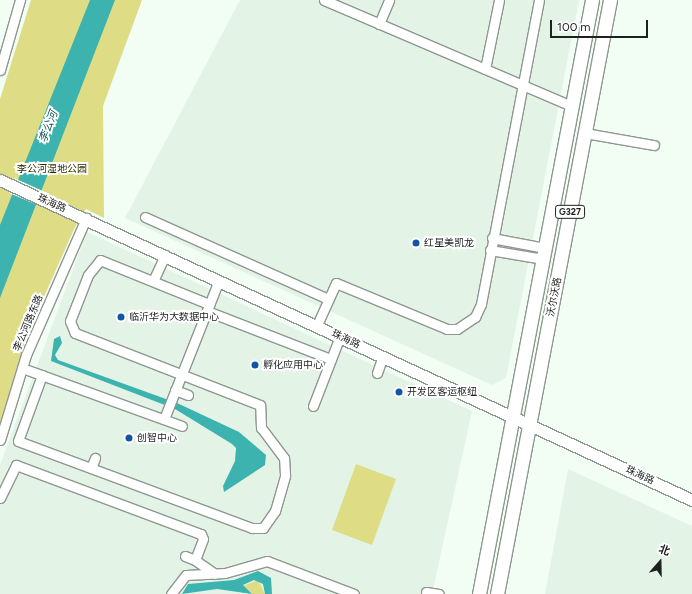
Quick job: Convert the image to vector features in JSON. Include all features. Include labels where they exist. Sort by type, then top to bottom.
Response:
[{"type":"highway","name":"沃尔沃路","points":[[479,594],[592,0]]},
{"type":"highway","name":"沃尔沃路","points":[[497,594],[610,0]]},
{"type":"main road","name":"珠海路","points":[[0,180],[86,218],[692,500]]},
{"type":"street","points":[[0,70],[20,0]]},
{"type":"street","points":[[324,0],[571,106]]},
{"type":"street","points":[[379,24],[389,0]]},
{"type":"street","points":[[485,69],[499,0]]},
{"type":"street","points":[[317,325],[336,283],[446,328],[457,328],[474,317],[481,304],[520,85],[539,0]]},
{"type":"street","points":[[585,133],[654,145]]},
{"type":"street","points":[[145,217],[328,299]]},
{"type":"street","name":"李公河路东路","points":[[0,440],[22,368],[86,218]]},
{"type":"street","points":[[492,238],[544,254]]},
{"type":"street","points":[[490,250],[544,254]]},
{"type":"street","points":[[153,282],[165,255]]},
{"type":"street","points":[[42,375],[18,441],[252,528],[269,524],[281,494],[284,458],[261,428],[260,405],[75,333],[70,321],[88,275],[100,260],[153,282],[208,308],[331,359]]},
{"type":"street","points":[[164,419],[219,280]]},
{"type":"street","points":[[313,406],[340,336]]},
{"type":"street","points":[[377,373],[383,356]]},
{"type":"street","points":[[22,368],[182,426]]},
{"type":"street","points":[[175,390],[188,394]]},
{"type":"street","points":[[91,468],[95,458]]},
{"type":"street","points":[[0,498],[16,465],[201,534],[203,539],[195,560]]},
{"type":"street","points":[[185,556],[195,560],[215,574]]},
{"type":"street","points":[[171,594],[182,577],[215,574],[271,561],[354,594]]},
{"type":"street","points":[[426,592],[439,594]]},
{"type":"shaded area","points":[[240,0],[579,0],[506,378],[492,385],[125,218]]},
{"type":"shaded area","points":[[87,232],[472,411],[432,594],[0,594],[0,465]]},
{"type":"shaded area","points":[[568,469],[692,526],[692,594],[545,594]]},
{"type":"green space","name":"李公河湿地公园","points":[[31,0],[142,0],[103,106],[104,218],[86,209],[75,227],[27,335],[0,423],[0,99]]},
{"type":"green space","points":[[356,464],[396,479],[372,545],[332,530]]},
{"type":"green space","points":[[258,580],[265,594],[252,594],[243,586]]},
{"type":"water","name":"李公河","points":[[90,0],[115,0],[0,298],[0,225]]},
{"type":"water","points":[[60,336],[62,343],[55,355],[58,360],[177,403],[239,432],[266,455],[265,465],[224,492],[223,486],[235,461],[236,448],[232,444],[175,409],[51,361],[54,339]]},
{"type":"water","points":[[258,571],[271,578],[272,594],[265,594],[263,584],[254,580],[243,585],[252,594],[217,589],[182,594],[188,584],[234,580]]},
{"type":"pier","points":[[14,178],[45,192],[40,206],[9,193]]},
{"type":"place","name":"红星美凯龙","points":[[416,243]]},
{"type":"place","name":"临沂华为大数据中心","points":[[121,317]]},
{"type":"place","name":"孵化应用中心","points":[[255,365]]},
{"type":"place","name":"开发区客运枢纽","points":[[399,392]]},
{"type":"place","name":"创智中心","points":[[129,438]]}]
